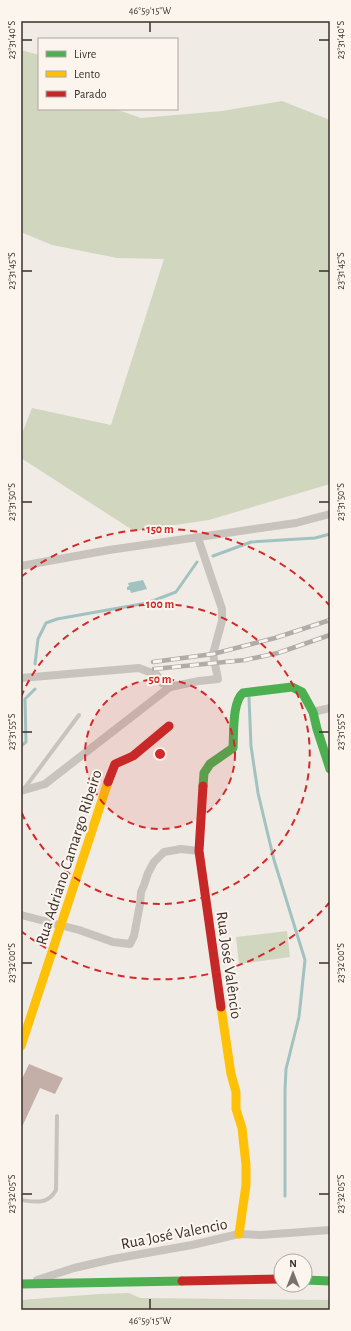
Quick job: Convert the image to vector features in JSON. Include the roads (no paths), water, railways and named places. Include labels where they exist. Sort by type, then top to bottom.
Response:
[{"type":"street","points":[[21,566],[55,559],[296,523],[330,514]]},
{"type":"street","points":[[22,790],[45,784],[170,687],[218,679],[213,654],[222,621],[222,609],[198,538]]},
{"type":"street","points":[[21,678],[139,668],[157,675],[162,683],[170,687]]},
{"type":"street","name":"Rua José Valêncio","points":[[239,1234],[246,1185],[246,1166],[242,1128],[236,1109],[236,1092],[231,1074],[202,878],[200,851],[204,773],[207,765],[233,748],[236,703],[239,696],[243,693],[292,687],[302,692],[313,712]]},
{"type":"street","points":[[330,708],[313,712],[316,729],[330,769]]},
{"type":"street","name":"Rua Adriano Camargo Ribeiro","points":[[21,1046],[104,791],[115,764],[133,756],[169,726]]},
{"type":"street","points":[[21,916],[79,930],[113,942],[130,944],[134,936],[141,892],[154,862],[164,852],[181,849],[200,851]]},
{"type":"street","name":"Rua José Valencio","points":[[23,1284],[74,1268],[113,1258],[198,1244],[239,1234],[261,1235],[329,1229]]},
{"type":"street","points":[[23,1284],[273,1279]]},
{"type":"street","points":[[313,1280],[330,1281]]},
{"type":"lane","points":[[22,790],[79,715]]},
{"type":"lane","points":[[21,1200],[45,1201],[52,1197],[56,1190],[57,1116]]},
{"type":"water","points":[[143,580],[147,589],[131,593],[130,590],[127,590],[127,587],[129,586],[128,583]]},
{"type":"waterway","points":[[213,556],[251,542],[315,538],[330,534]]},
{"type":"waterway","points":[[35,664],[38,639],[46,623],[57,619],[147,603],[176,592],[197,562]]},
{"type":"waterway","points":[[21,746],[26,742],[25,699],[35,689]]},
{"type":"waterway","points":[[249,698],[251,746],[258,793],[274,860],[305,960],[299,1017],[286,1069],[285,1196]]},
{"type":"railway","points":[[153,662],[213,654],[275,638],[330,620]]},
{"type":"railway","points":[[154,669],[245,660],[278,653],[330,635]]}]
